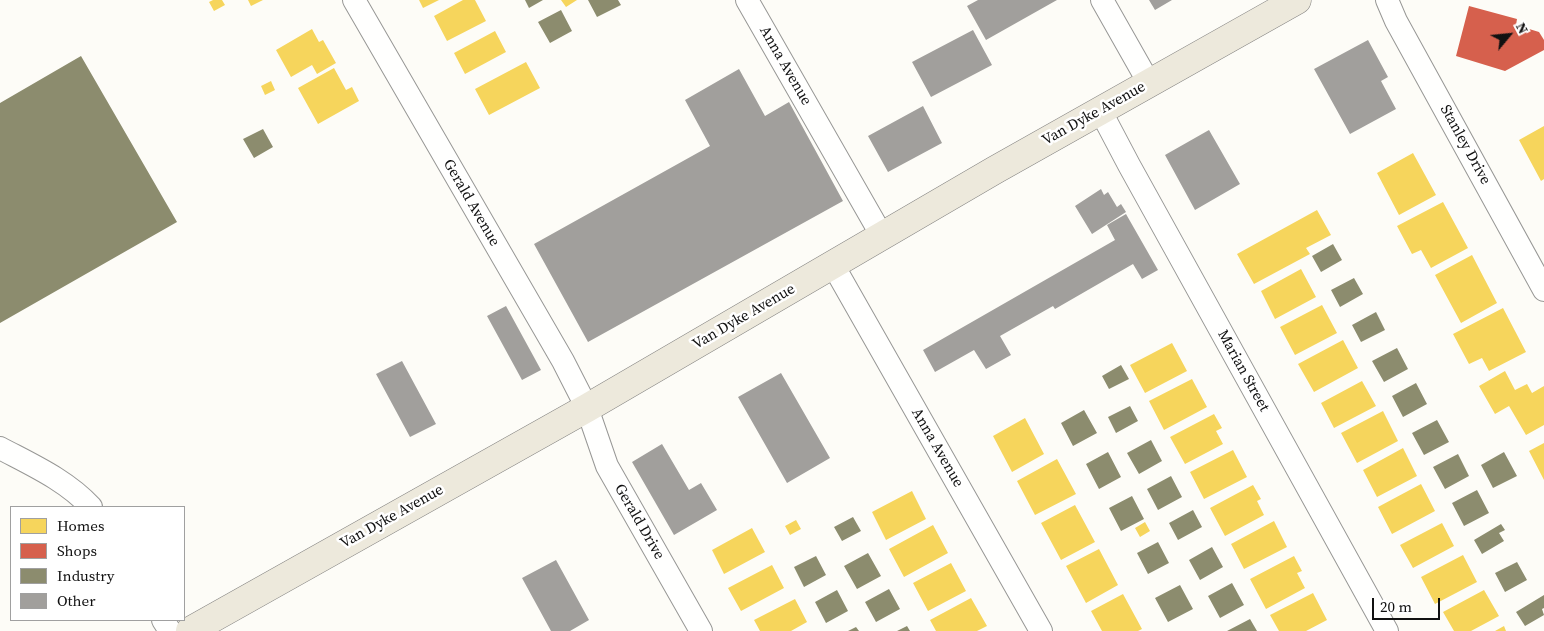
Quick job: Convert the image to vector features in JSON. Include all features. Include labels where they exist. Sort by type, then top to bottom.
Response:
[{"type":"main road","name":"Van Dyke Avenue","points":[[190,631],[587,408],[1100,110],[1297,0]]},
{"type":"street","name":"Gerald Avenue","points":[[354,0],[563,361],[587,408]]},
{"type":"street","name":"Anna Avenue","points":[[747,0],[882,236]]},
{"type":"street","points":[[1102,0],[1149,83]]},
{"type":"street","name":"Stanley Drive","points":[[1387,0],[1396,21],[1544,290]]},
{"type":"street","name":"Marian Street","points":[[1100,110],[1387,631]]},
{"type":"street","name":"Anna Avenue","points":[[833,265],[1041,631]]},
{"type":"street","name":"Gerald Drive","points":[[587,408],[607,466],[701,631]]},
{"type":"street","points":[[0,448],[56,478],[81,496],[90,506]]},
{"type":"building: Homes","points":[[222,0],[225,5],[214,11],[209,2]]},
{"type":"building: Homes","points":[[248,0],[263,0],[251,6]]},
{"type":"building: Homes","points":[[419,0],[439,0],[423,8]]},
{"type":"building: Homes","points":[[463,0],[475,0],[486,21],[447,41],[434,16]]},
{"type":"building: Homes","points":[[561,0],[577,0],[566,7]]},
{"type":"building: Homes","points":[[312,29],[319,42],[323,40],[336,63],[317,74],[312,65],[291,77],[276,50]]},
{"type":"building: Homes","points":[[495,31],[506,52],[465,74],[454,53]]},
{"type":"building: Homes","points":[[526,62],[540,88],[489,115],[475,89]]},
{"type":"building: Homes","points":[[334,68],[346,90],[352,87],[359,101],[318,124],[298,88]]},
{"type":"building: Homes","points":[[271,81],[275,90],[265,95],[261,86]]},
{"type":"building: Homes","points":[[1544,126],[1544,179],[1541,181],[1519,140]]},
{"type":"building: Homes","points":[[1413,153],[1436,195],[1399,215],[1377,173]]},
{"type":"building: Homes","points":[[1443,202],[1468,248],[1431,268],[1421,250],[1412,254],[1397,226]]},
{"type":"building: Homes","points":[[1317,210],[1331,235],[1306,248],[1310,254],[1254,284],[1237,254]]},
{"type":"building: Homes","points":[[1472,255],[1497,303],[1461,323],[1435,275]]},
{"type":"building: Homes","points":[[1301,269],[1316,297],[1275,319],[1261,291]]},
{"type":"building: Homes","points":[[1322,305],[1337,333],[1295,355],[1280,327]]},
{"type":"building: Homes","points":[[1503,308],[1526,352],[1489,371],[1482,358],[1469,364],[1453,334]]},
{"type":"building: Homes","points":[[1343,340],[1358,368],[1314,392],[1298,364]]},
{"type":"building: Homes","points":[[1172,343],[1187,371],[1145,393],[1130,365]]},
{"type":"building: Homes","points":[[1505,371],[1515,390],[1527,384],[1532,393],[1544,386],[1544,425],[1526,435],[1509,406],[1495,414],[1479,386]]},
{"type":"building: Homes","points":[[1192,379],[1207,407],[1164,430],[1149,401]]},
{"type":"building: Homes","points":[[1362,381],[1376,406],[1334,428],[1321,403]]},
{"type":"building: Homes","points":[[1383,411],[1398,441],[1357,463],[1341,433]]},
{"type":"building: Homes","points":[[1214,414],[1222,428],[1216,431],[1223,444],[1185,464],[1170,437]]},
{"type":"building: Homes","points":[[1025,418],[1044,454],[1012,472],[993,436]]},
{"type":"building: Homes","points":[[1544,443],[1544,480],[1529,451]]},
{"type":"building: Homes","points":[[1403,448],[1417,476],[1377,497],[1363,470]]},
{"type":"building: Homes","points":[[1233,450],[1247,477],[1204,499],[1190,472]]},
{"type":"building: Homes","points":[[1057,459],[1076,494],[1035,515],[1017,481]]},
{"type":"building: Homes","points":[[1421,484],[1435,511],[1392,534],[1378,507]]},
{"type":"building: Homes","points":[[1253,485],[1261,499],[1257,501],[1264,515],[1225,536],[1210,508]]},
{"type":"building: Homes","points":[[912,491],[926,519],[886,540],[872,512]]},
{"type":"building: Homes","points":[[1075,505],[1095,542],[1061,560],[1041,523]]},
{"type":"building: Homes","points":[[796,520],[801,529],[790,535],[785,526]]},
{"type":"building: Homes","points":[[1274,521],[1287,547],[1244,569],[1231,544]]},
{"type":"building: Homes","points":[[1145,522],[1150,531],[1140,537],[1135,528]]},
{"type":"building: Homes","points":[[1442,523],[1454,546],[1413,568],[1400,545]]},
{"type":"building: Homes","points":[[933,525],[948,553],[904,577],[889,549]]},
{"type":"building: Homes","points":[[752,528],[765,552],[724,574],[712,550]]},
{"type":"building: Homes","points":[[1099,549],[1118,585],[1086,603],[1066,566]]},
{"type":"building: Homes","points":[[1463,555],[1477,582],[1435,604],[1421,577]]},
{"type":"building: Homes","points":[[1294,556],[1302,571],[1297,573],[1305,588],[1266,609],[1250,579]]},
{"type":"building: Homes","points":[[951,563],[966,591],[928,611],[913,583]]},
{"type":"building: Homes","points":[[772,565],[784,588],[741,611],[728,588]]},
{"type":"building: Homes","points":[[1484,590],[1499,616],[1471,631],[1454,631],[1443,612]]},
{"type":"building: Homes","points":[[1313,593],[1327,620],[1306,631],[1279,631],[1270,615]]},
{"type":"building: Homes","points":[[1123,594],[1142,629],[1138,631],[1102,631],[1091,611]]},
{"type":"building: Homes","points":[[971,598],[987,626],[977,631],[936,631],[930,620]]},
{"type":"building: Homes","points":[[795,599],[807,622],[791,631],[760,631],[754,620]]},
{"type":"building: Homes","points":[[1504,626],[1506,631],[1495,631]]},
{"type":"building: Shops","points":[[1469,6],[1517,19],[1516,25],[1539,32],[1544,40],[1544,50],[1505,71],[1456,56]]},
{"type":"building: Industry","points":[[525,0],[543,0],[529,8]]},
{"type":"building: Industry","points":[[588,0],[618,0],[621,5],[597,17]]},
{"type":"building: Industry","points":[[561,10],[572,31],[550,43],[538,22]]},
{"type":"building: Industry","points":[[81,56],[177,222],[0,323],[0,103]]},
{"type":"building: Industry","points":[[263,129],[273,147],[254,158],[243,139]]},
{"type":"building: Industry","points":[[1333,244],[1342,260],[1321,272],[1312,256]]},
{"type":"building: Industry","points":[[1354,278],[1363,294],[1340,307],[1331,290]]},
{"type":"building: Industry","points":[[1376,312],[1385,330],[1361,342],[1352,325]]},
{"type":"building: Industry","points":[[1397,348],[1408,369],[1384,382],[1372,361]]},
{"type":"building: Industry","points":[[1121,365],[1129,379],[1109,389],[1102,376]]},
{"type":"building: Industry","points":[[1416,383],[1427,404],[1403,417],[1392,396]]},
{"type":"building: Industry","points":[[1130,406],[1138,421],[1116,433],[1108,417]]},
{"type":"building: Industry","points":[[1084,410],[1097,433],[1073,446],[1061,423]]},
{"type":"building: Industry","points":[[1437,420],[1449,442],[1424,455],[1412,433]]},
{"type":"building: Industry","points":[[1151,440],[1162,461],[1139,474],[1127,453]]},
{"type":"building: Industry","points":[[1108,452],[1121,477],[1099,489],[1086,464]]},
{"type":"building: Industry","points":[[1504,452],[1517,476],[1493,488],[1481,465]]},
{"type":"building: Industry","points":[[1458,454],[1469,476],[1445,489],[1433,467]]},
{"type":"building: Industry","points":[[1171,476],[1182,497],[1158,510],[1147,489]]},
{"type":"building: Industry","points":[[1477,490],[1489,513],[1464,526],[1452,503]]},
{"type":"building: Industry","points":[[1132,496],[1144,519],[1121,531],[1109,508]]},
{"type":"building: Industry","points":[[1193,510],[1202,527],[1178,540],[1169,523]]},
{"type":"building: Industry","points":[[853,517],[861,531],[842,541],[834,527]]},
{"type":"building: Industry","points":[[1501,524],[1505,530],[1499,533],[1504,541],[1482,554],[1474,540]]},
{"type":"building: Industry","points":[[1158,542],[1169,563],[1148,574],[1137,553]]},
{"type":"building: Industry","points":[[1212,547],[1223,567],[1200,580],[1189,560]]},
{"type":"building: Industry","points":[[868,553],[881,576],[857,589],[844,566]]},
{"type":"building: Industry","points":[[816,556],[826,575],[804,587],[794,567]]},
{"type":"building: Industry","points":[[1517,562],[1527,580],[1505,592],[1495,573]]},
{"type":"building: Industry","points":[[1232,583],[1244,605],[1220,618],[1208,596]]},
{"type":"building: Industry","points":[[1180,585],[1193,609],[1168,622],[1155,598]]},
{"type":"building: Industry","points":[[889,589],[900,609],[876,622],[865,602]]},
{"type":"building: Industry","points":[[837,590],[848,611],[826,623],[815,602]]},
{"type":"building: Industry","points":[[1544,595],[1544,608],[1542,609],[1544,615],[1525,626],[1516,612]]},
{"type":"building: Industry","points":[[1250,619],[1257,631],[1227,631]]},
{"type":"building: Industry","points":[[907,626],[910,631],[897,631]]},
{"type":"building: Industry","points":[[856,627],[859,631],[848,631]]},
{"type":"building: Other","points":[[978,0],[1057,0],[986,40],[967,6]]},
{"type":"building: Other","points":[[1149,0],[1172,0],[1155,10]]},
{"type":"building: Other","points":[[973,30],[992,65],[931,97],[912,62]]},
{"type":"building: Other","points":[[1368,40],[1388,77],[1381,81],[1396,109],[1350,134],[1314,69]]},
{"type":"building: Other","points":[[739,69],[765,116],[789,102],[843,201],[588,342],[534,244],[710,146],[685,100]]},
{"type":"building: Other","points":[[923,106],[942,143],[888,172],[868,136]]},
{"type":"building: Other","points":[[1209,130],[1240,184],[1195,210],[1165,155]]},
{"type":"building: Other","points":[[1101,189],[1104,195],[1108,192],[1117,207],[1121,204],[1126,212],[1092,234],[1075,206]]},
{"type":"building: Other","points":[[1126,214],[1158,270],[1142,279],[1133,264],[1055,309],[1053,306],[1000,336],[1011,355],[986,369],[974,350],[935,372],[923,350],[1115,240],[1107,225]]},
{"type":"building: Other","points":[[506,306],[541,370],[522,380],[487,316]]},
{"type":"building: Other","points":[[402,361],[436,424],[410,437],[376,374]]},
{"type":"building: Other","points":[[781,373],[830,458],[787,483],[738,397]]},
{"type":"building: Other","points":[[662,444],[689,490],[701,483],[717,510],[674,535],[632,462]]},
{"type":"building: Other","points":[[556,560],[589,620],[570,631],[551,631],[522,578]]}]
